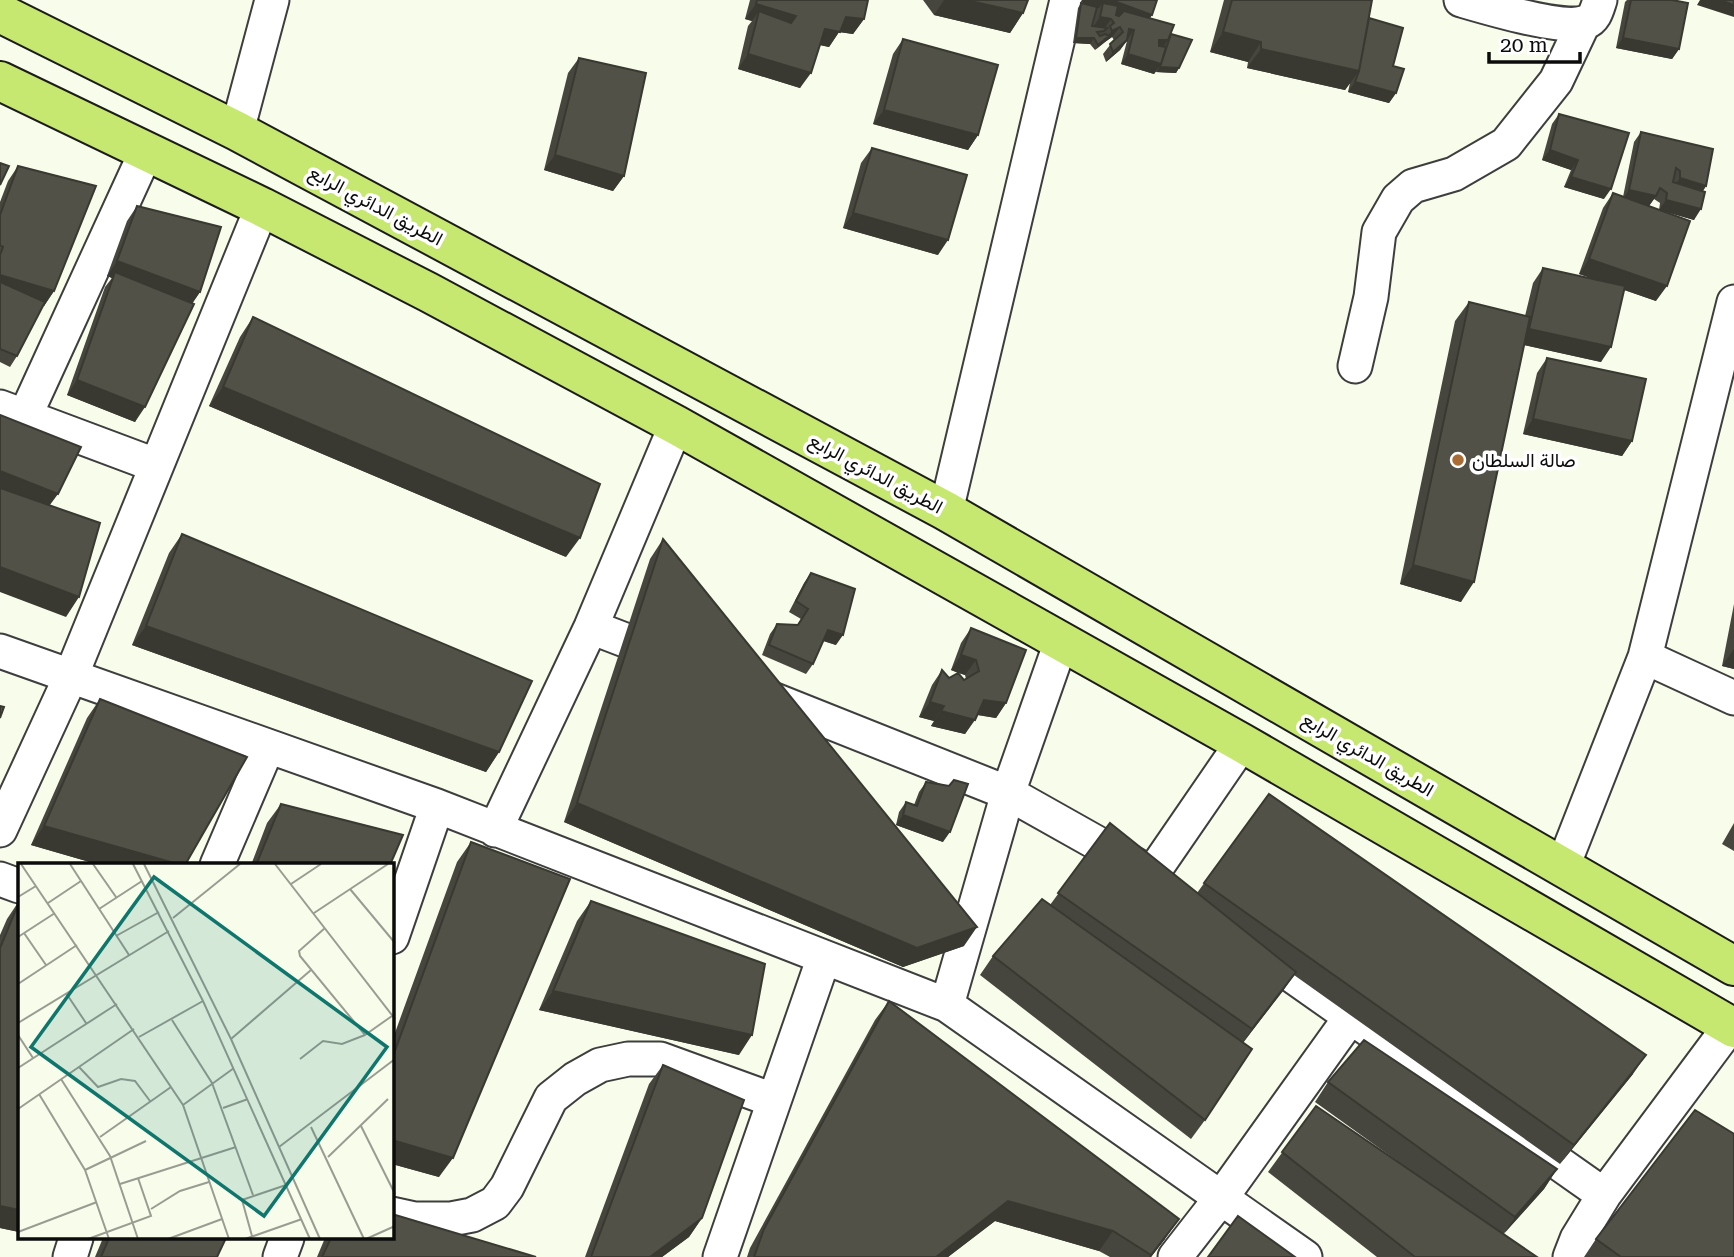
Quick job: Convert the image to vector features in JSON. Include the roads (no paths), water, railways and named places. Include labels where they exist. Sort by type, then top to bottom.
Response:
[{"type":"main road","name":"الطريق الدائري الرابع","points":[[0,13],[237,131],[946,511],[1734,966]]},
{"type":"main road","points":[[0,82],[262,207],[428,292],[676,425],[1242,743],[1732,1027]]},
{"type":"street","points":[[237,131],[272,0]]},
{"type":"street","points":[[946,511],[1067,0]]},
{"type":"street","points":[[1461,0],[1509,13],[1570,24],[1592,12]]},
{"type":"street","points":[[1355,366],[1371,297],[1379,232],[1398,199],[1413,186],[1454,174],[1506,144],[1556,81],[1592,12]]},
{"type":"street","points":[[146,152],[13,411],[155,465]]},
{"type":"street","points":[[0,830],[71,676],[262,207]]},
{"type":"street","points":[[1563,866],[1645,657],[1734,302]]},
{"type":"street","points":[[495,830],[591,627],[676,425]]},
{"type":"street","points":[[591,627],[692,667]]},
{"type":"street","points":[[947,1005],[1008,793],[1061,642]]},
{"type":"street","points":[[0,651],[437,806],[947,1005],[1305,1257]]},
{"type":"street","points":[[1645,657],[1734,698]]},
{"type":"street","points":[[730,682],[1008,793],[1152,874],[1181,895]]},
{"type":"street","points":[[1152,874],[1242,743]]},
{"type":"street","points":[[218,863],[268,746]]},
{"type":"street","points":[[394,930],[437,806]]},
{"type":"street","points":[[0,879],[18,887]]},
{"type":"street","points":[[1233,933],[1604,1195]]},
{"type":"street","points":[[720,1257],[824,957]]},
{"type":"street","points":[[1175,1257],[1221,1198],[1350,1018]]},
{"type":"street","points":[[1570,1257],[1577,1239],[1604,1195],[1732,1027]]},
{"type":"street","points":[[394,1214],[415,1219],[451,1219],[471,1215],[495,1203],[507,1187],[551,1098],[575,1079],[600,1065],[628,1059],[660,1059],[773,1100]]},
{"type":"street","points":[[69,1257],[75,1240]]},
{"type":"street","points":[[280,1257],[286,1240]]},
{"type":"place","name":"صالة السلطان","points":[[1458,460]]}]
